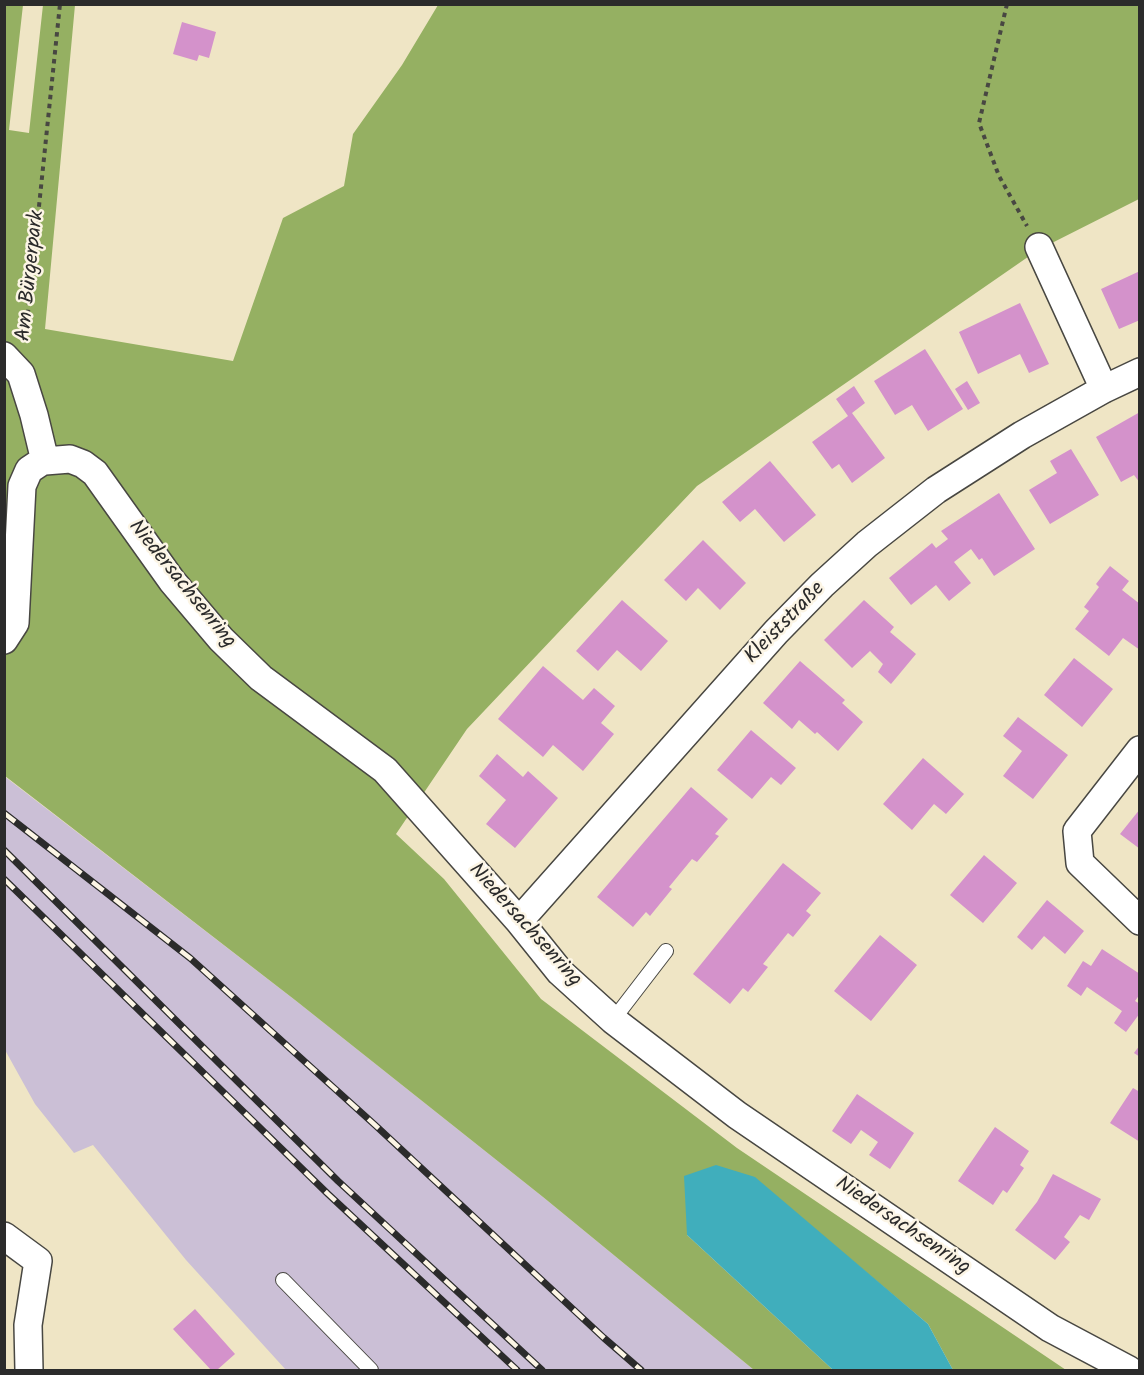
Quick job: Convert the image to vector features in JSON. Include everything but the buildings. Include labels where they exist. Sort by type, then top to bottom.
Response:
[{"type":"street","points":[[1039,247],[1104,389]]},
{"type":"street","points":[[4,640],[15,623],[22,486],[29,470],[45,461],[34,415],[13,365]]},
{"type":"street","name":"Kleiststraße","points":[[519,921],[776,632],[867,544],[936,490],[1022,435],[1104,389],[1140,372]]},
{"type":"street","name":"Niedersachsenring","points":[[45,461],[69,459],[83,464],[95,473],[172,581],[221,639],[261,678],[385,770],[519,921],[560,972],[613,1020],[737,1114],[1050,1328],[1129,1371]]},
{"type":"street","points":[[1140,750],[1077,831],[1080,863],[1140,921]]},
{"type":"street","points":[[4,1236],[38,1261],[28,1325],[29,1371]]},
{"type":"lane","points":[[613,1020],[666,951]]},
{"type":"lane","points":[[283,1280],[371,1371]]},
{"type":"path","name":"Am Bürgerpark","points":[[13,365],[60,4]]},
{"type":"path","points":[[1007,4],[979,123],[999,176],[1039,247]]},
{"type":"shaded area","points":[[4,776],[295,1000],[543,1197],[754,1370],[286,1370],[186,1260],[93,1145],[74,1153],[35,1104],[5,1050]]},
{"type":"green space","points":[[4,5],[23,5],[9,130],[29,133],[43,5],[75,5],[45,329],[233,361],[283,218],[344,186],[353,134],[402,65],[438,5],[1139,5],[1139,199],[1038,250],[697,486],[467,729],[396,834],[444,879],[541,999],[737,1148],[1066,1370],[953,1370],[928,1324],[849,1258],[687,1235],[833,1370],[754,1370],[543,1197],[295,1000],[5,776]]},
{"type":"water","points":[[716,1165],[755,1177],[928,1324],[953,1370],[833,1370],[687,1235],[684,1176]]},
{"type":"railway","points":[[4,813],[190,958],[641,1370]]},
{"type":"railway","points":[[4,850],[338,1181],[542,1370]]},
{"type":"railway","points":[[4,879],[328,1194],[517,1370]]}]
